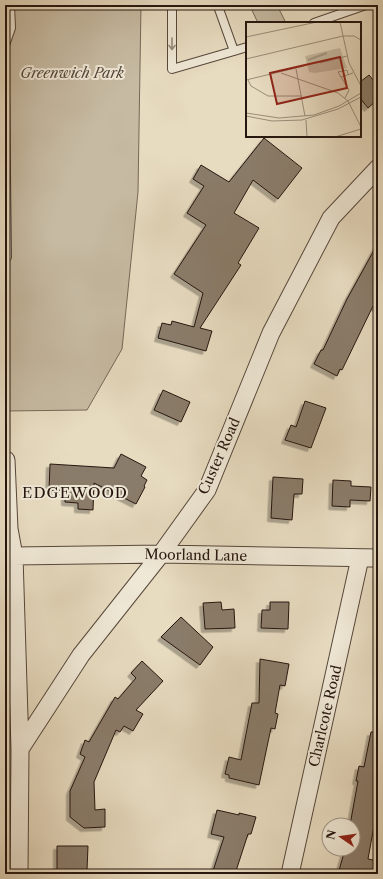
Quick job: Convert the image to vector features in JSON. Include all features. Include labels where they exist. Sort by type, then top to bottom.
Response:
[{"type":"street","name":"Custer Road","points":[[20,749],[81,655],[161,554],[207,490],[271,333],[331,218],[378,168]]},
{"type":"street","points":[[6,460],[9,529],[14,556],[20,749],[19,874]]},
{"type":"street","name":"Moorland Lane","points":[[14,556],[161,554],[378,558]]},
{"type":"street","name":"Charlcote Road","points":[[290,874],[360,558]]},
{"type":"lane","points":[[5,45],[11,28],[10,5]]},
{"type":"lane","points":[[172,5],[172,69],[246,47]]},
{"type":"lane","points":[[219,5],[219,9],[234,51]]},
{"type":"lane","points":[[317,22],[366,5]]},
{"type":"lane","points":[[5,92],[7,257]]},
{"type":"green space","name":"Greenwich Park","points":[[5,5],[141,5],[138,192],[122,349],[87,410],[5,411]]},
{"type":"green space","points":[[277,5],[286,22],[258,22],[250,6]]},
{"type":"building","points":[[369,75],[378,86],[378,99],[368,108],[361,99],[361,81]]},
{"type":"building","points":[[264,138],[302,168],[278,199],[253,180],[234,213],[259,228],[238,263],[241,265],[200,328],[212,331],[206,351],[158,338],[162,323],[171,325],[172,321],[194,327],[203,293],[174,274],[206,225],[187,213],[204,186],[193,179],[201,165],[229,182]]},
{"type":"building","points":[[378,243],[378,309],[373,306],[342,370],[340,369],[337,376],[314,364],[321,350],[323,350],[347,299]]},
{"type":"building","points":[[163,390],[190,402],[181,422],[154,410]]},
{"type":"building","points":[[305,401],[326,408],[311,448],[285,440],[291,425],[296,427]]},
{"type":"building","points":[[121,454],[146,467],[141,476],[147,480],[136,504],[94,483],[93,510],[78,509],[78,503],[65,502],[65,491],[49,490],[50,464],[114,468]]},
{"type":"building","points":[[273,477],[303,479],[302,494],[294,494],[292,520],[271,518]]},
{"type":"building","points":[[333,480],[351,481],[351,486],[371,487],[370,501],[350,500],[350,507],[332,506]]},
{"type":"building","points":[[221,602],[222,610],[234,609],[235,628],[205,629],[203,603]]},
{"type":"building","points":[[270,602],[289,602],[288,629],[261,628],[262,610],[270,610]]},
{"type":"building","points":[[181,617],[213,647],[200,665],[161,637]]},
{"type":"building","points":[[260,659],[289,664],[285,686],[280,685],[275,713],[278,714],[275,729],[271,728],[259,785],[229,778],[229,775],[225,774],[229,757],[241,760],[252,703],[259,703]]},
{"type":"building","points":[[142,661],[163,681],[136,710],[143,714],[133,731],[124,726],[120,732],[116,730],[94,782],[95,810],[105,809],[105,827],[84,828],[70,817],[70,791],[85,757],[80,754],[85,740],[89,742],[115,697],[118,699],[136,678],[131,673]]},
{"type":"building","points":[[371,732],[378,732],[378,804],[368,859],[378,861],[378,874],[338,874],[343,857],[361,857],[361,817],[351,817],[358,781],[356,781],[359,766],[364,767]]},
{"type":"building","points":[[217,810],[256,817],[251,834],[248,834],[235,874],[212,874],[224,837],[211,834]]},
{"type":"building","points":[[57,846],[88,846],[87,870],[57,870]]},
{"type":"district","name":"EDGEWOOD","points":[[75,493]]}]
